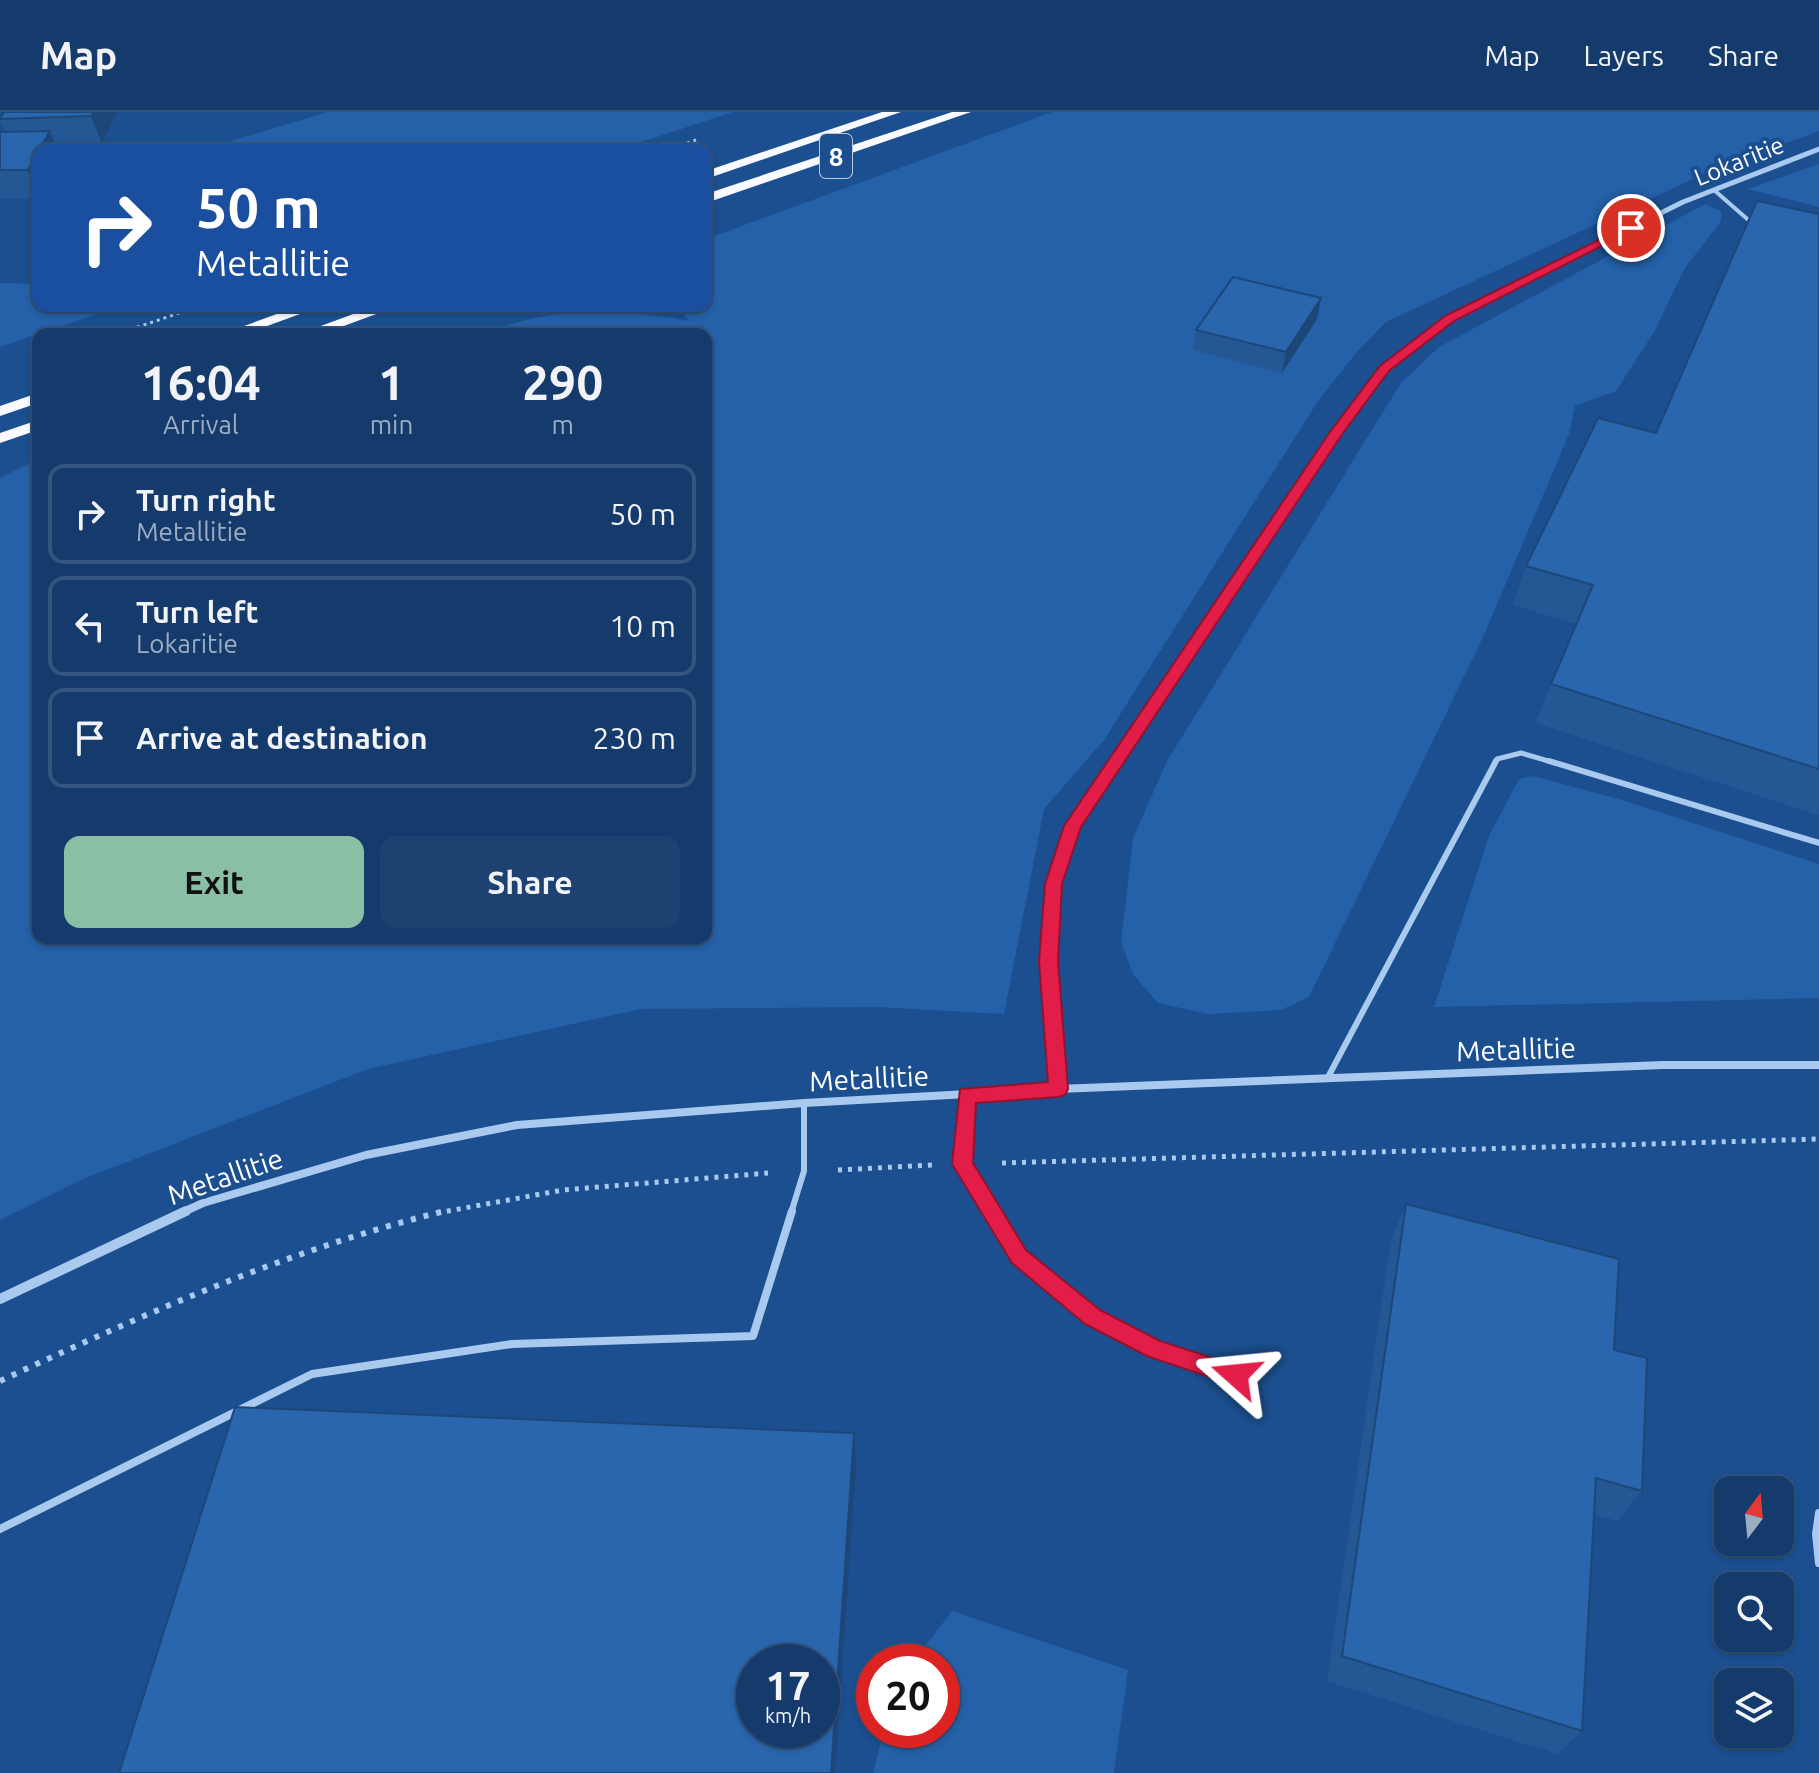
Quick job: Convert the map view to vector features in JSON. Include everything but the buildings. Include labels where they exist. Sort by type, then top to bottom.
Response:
[{"type":"highway","name":"8","points":[[712,173],[895,112]]},
{"type":"highway","name":"8","points":[[712,197],[965,112]]},
{"type":"highway","points":[[248,328],[296,312]]},
{"type":"highway","points":[[325,328],[372,312]]},
{"type":"highway","points":[[0,411],[32,400]]},
{"type":"highway","points":[[0,438],[32,427]]},
{"type":"street","name":"Lokaritie","points":[[1058,1089],[1049,961],[1053,884],[1073,826],[1337,432],[1384,368],[1449,318],[1714,190],[1819,149]]},
{"type":"street","name":"Metallitie","points":[[0,1299],[203,1203],[366,1155],[517,1125],[804,1103],[1058,1089],[1663,1065],[1819,1065]]},
{"type":"lane","points":[[1714,190],[1743,217],[1767,227]]},
{"type":"lane","points":[[1327,1079],[1497,759],[1521,753],[1819,843]]},
{"type":"lane","points":[[967,1095],[962,1164],[1019,1256],[1092,1317],[1155,1349],[1236,1375]]},
{"type":"lane","points":[[0,1529],[312,1374],[512,1344],[753,1336],[804,1171],[804,1103]]},
{"type":"lane","points":[[1819,1513],[1816,1534],[1819,1563]]},
{"type":"path","points":[[135,328],[182,312]]},
{"type":"path","points":[[0,1381],[254,1269],[443,1211],[613,1183],[962,1164],[1819,1139]]},
{"type":"shaded area","points":[[327,112],[733,112],[635,144],[222,144]]},
{"type":"shaded area","points":[[1052,112],[1819,112],[1819,131],[1708,172],[1386,322],[1356,353],[1318,401],[1104,740],[1044,809],[1004,1014],[876,1007],[641,1009],[368,1069],[83,1179],[0,1220],[0,478],[32,462],[32,944],[712,944],[712,328],[499,328],[534,318],[584,312],[634,313],[690,321],[682,312],[712,312],[712,237]]},
{"type":"shaded area","points":[[1819,164],[1819,207],[1748,189]]},
{"type":"shaded area","points":[[1705,204],[1721,211],[1721,221],[1685,268],[1654,332],[1616,391],[1575,406],[1569,434],[1484,635],[1309,997],[1281,1010],[1208,1014],[1158,1003],[1133,974],[1121,942],[1133,838],[1167,761],[1401,383],[1439,347]]},
{"type":"shaded area","points":[[0,283],[32,284],[32,312],[102,312],[56,328],[32,328],[32,336],[0,347]]},
{"type":"shaded area","points":[[1533,776],[1622,800],[1819,864],[1819,998],[1434,1007],[1489,836],[1519,779]]},
{"type":"shaded area","points":[[952,1611],[1128,1670],[1114,1773],[873,1773],[879,1748],[960,1748],[960,1644],[927,1644]]},
{"type":"route","points":[[1236,1375],[1155,1349],[1092,1317],[1019,1256],[962,1164],[967,1095],[1058,1089],[1049,961],[1053,884],[1073,826],[1337,432],[1384,368],[1449,318],[1631,228]]}]
